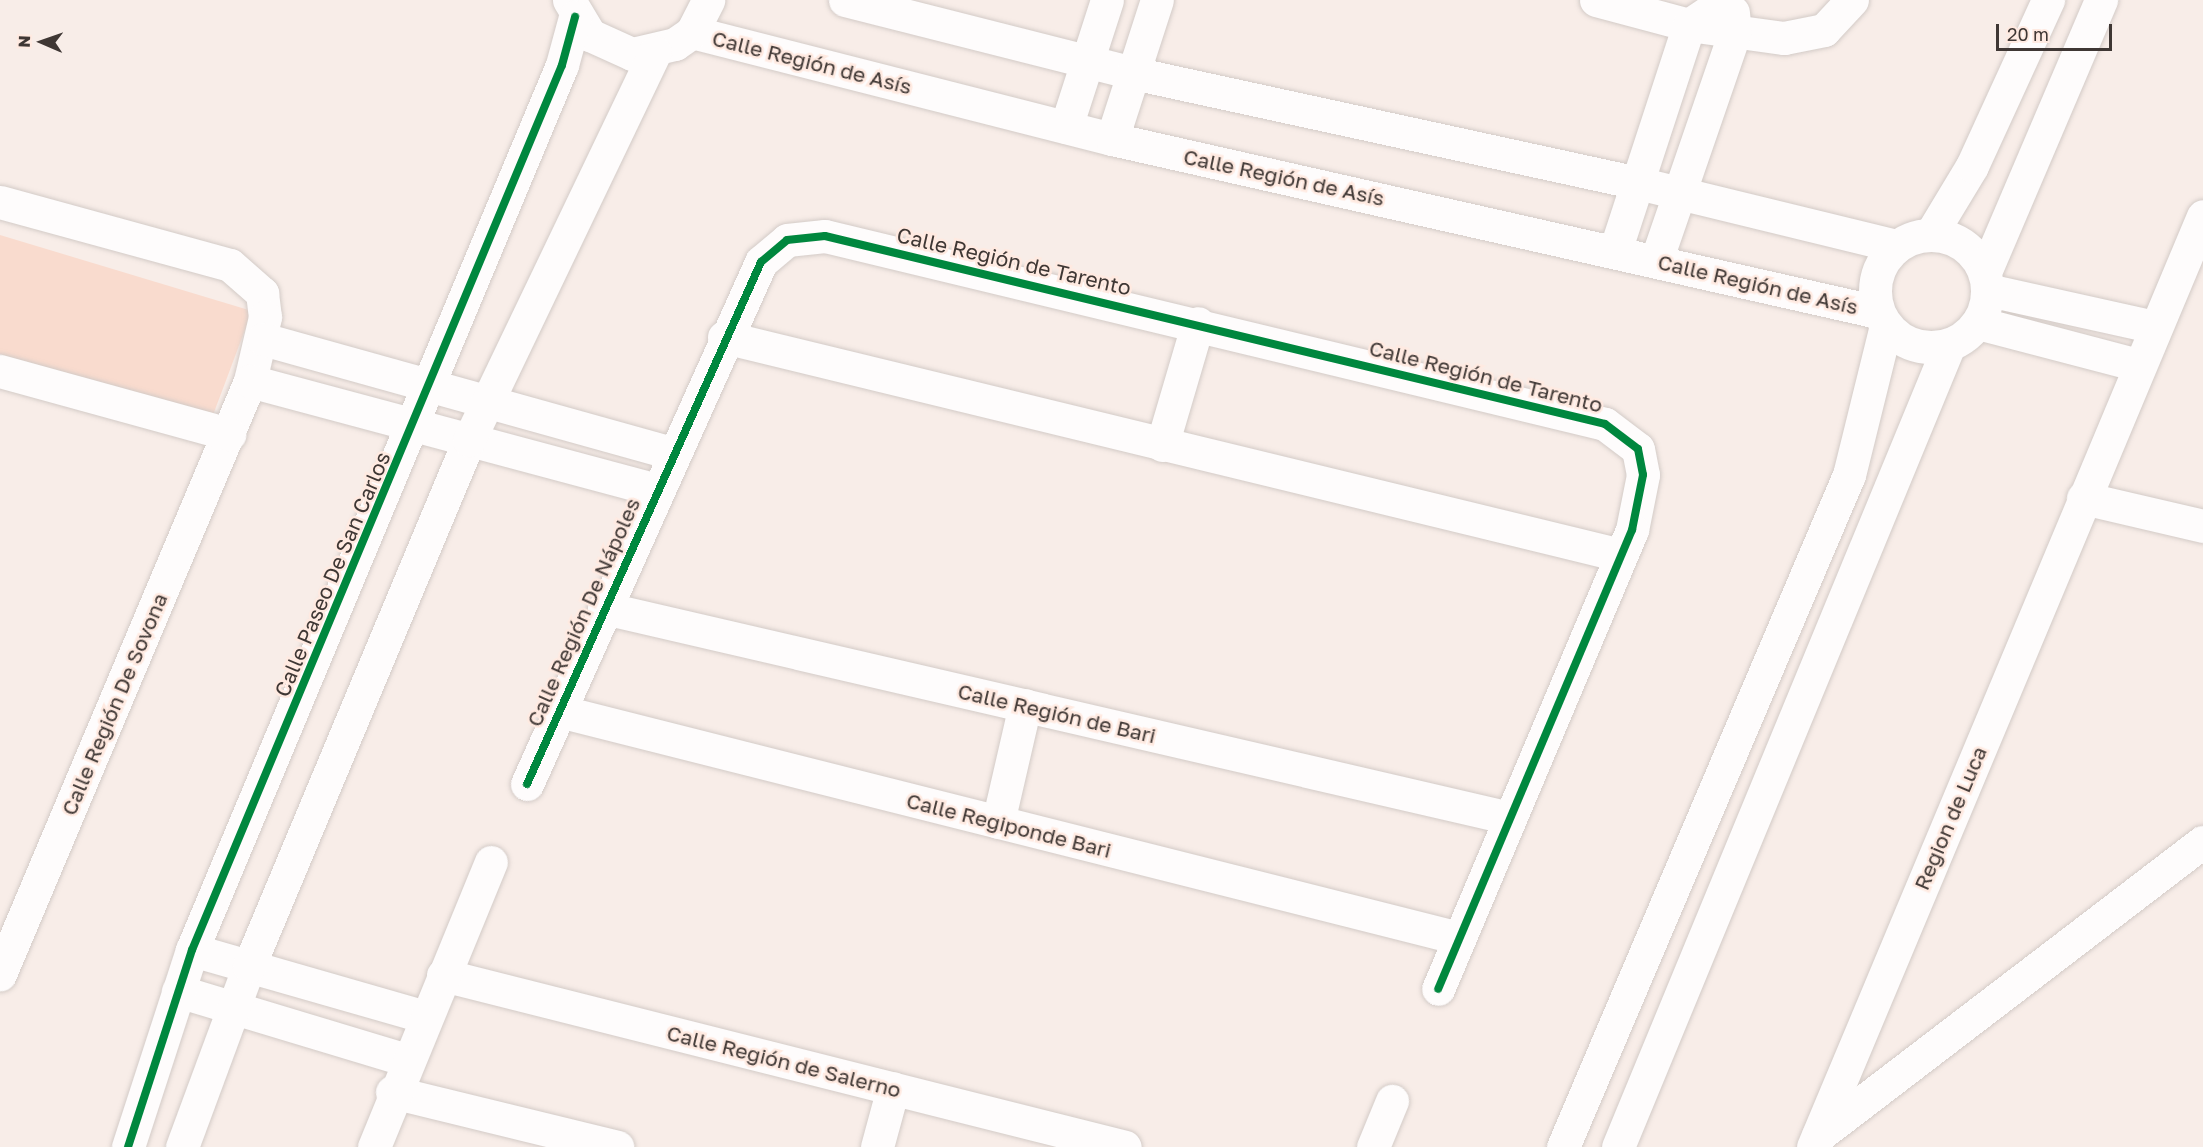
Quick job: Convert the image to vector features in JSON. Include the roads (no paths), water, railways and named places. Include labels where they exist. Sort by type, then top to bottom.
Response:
[{"type":"street","points":[[572,8],[609,48],[655,52],[692,32],[708,0]]},
{"type":"street","points":[[845,0],[1132,73],[1638,183],[1896,246],[1931,234],[1954,238],[1973,252],[1986,281]]},
{"type":"street","points":[[1066,127],[1107,0]]},
{"type":"street","points":[[1112,139],[1157,0]]},
{"type":"street","points":[[1596,0],[1689,25],[1784,38],[1824,30],[1852,0]]},
{"type":"street","points":[[1615,251],[1689,25],[1726,0]]},
{"type":"street","points":[[1656,261],[1735,32],[1732,0]]},
{"type":"street","points":[[1931,234],[1972,166],[2048,0]]},
{"type":"street","points":[[1618,1147],[1949,345],[1978,323],[1986,281],[2101,0]]},
{"type":"street","name":"Calle Paseo De San Carlos","points":[[128,1147],[192,950],[414,425],[562,65],[572,8]]},
{"type":"street","name":"Calle Región de Asís","points":[[692,32],[1112,139],[1615,251],[1882,319]]},
{"type":"street","points":[[182,1147],[249,966],[469,440],[655,52]]},
{"type":"street","name":"Calle Región De Sovona","points":[[0,202],[230,265],[262,293],[263,339],[250,381],[229,434],[0,974]]},
{"type":"street","name":"Region de Luca","points":[[1815,1142],[2138,365],[2203,216]]},
{"type":"street","name":"Calle Región de Tarento","points":[[724,337],[761,262],[787,240],[825,236],[1198,322],[1605,424],[1627,436],[1638,449],[1643,475],[1632,530],[1438,989]]},
{"type":"street","points":[[1563,1147],[1849,475],[1882,319],[1878,273],[1896,246]]},
{"type":"street","points":[[1986,281],[2156,327]]},
{"type":"street","points":[[1882,319],[1915,345],[1949,345]]},
{"type":"street","points":[[1162,445],[1198,322]]},
{"type":"street","points":[[1978,323],[2138,365]]},
{"type":"street","points":[[263,339],[672,453],[724,337],[1620,555]]},
{"type":"street","points":[[0,371],[229,434]]},
{"type":"street","name":"Calle Región De Nápoles","points":[[250,381],[656,490]]},
{"type":"street","name":"Calle Región De Nápoles","points":[[527,784],[672,453]]},
{"type":"street","points":[[2083,498],[2203,526]]},
{"type":"street","name":"Calle Región de Bari","points":[[604,608],[1510,818]]},
{"type":"street","points":[[998,822],[1025,705]]},
{"type":"street","name":"Calle Regiponde Bari","points":[[559,711],[1459,938]]},
{"type":"street","name":"Region de Luca","points":[[1815,1142],[2203,842]]},
{"type":"street","points":[[374,1147],[392,1092],[490,862]]},
{"type":"street","points":[[192,950],[425,1017]]},
{"type":"street","points":[[1641,960],[1688,979]]},
{"type":"street","name":"Calle Región de Salerno","points":[[443,975],[1125,1147]]},
{"type":"street","points":[[177,992],[406,1060]]},
{"type":"street","points":[[877,1147],[893,1088]]},
{"type":"street","points":[[392,1092],[617,1147]]},
{"type":"street","points":[[1373,1147],[1392,1101]]}]
